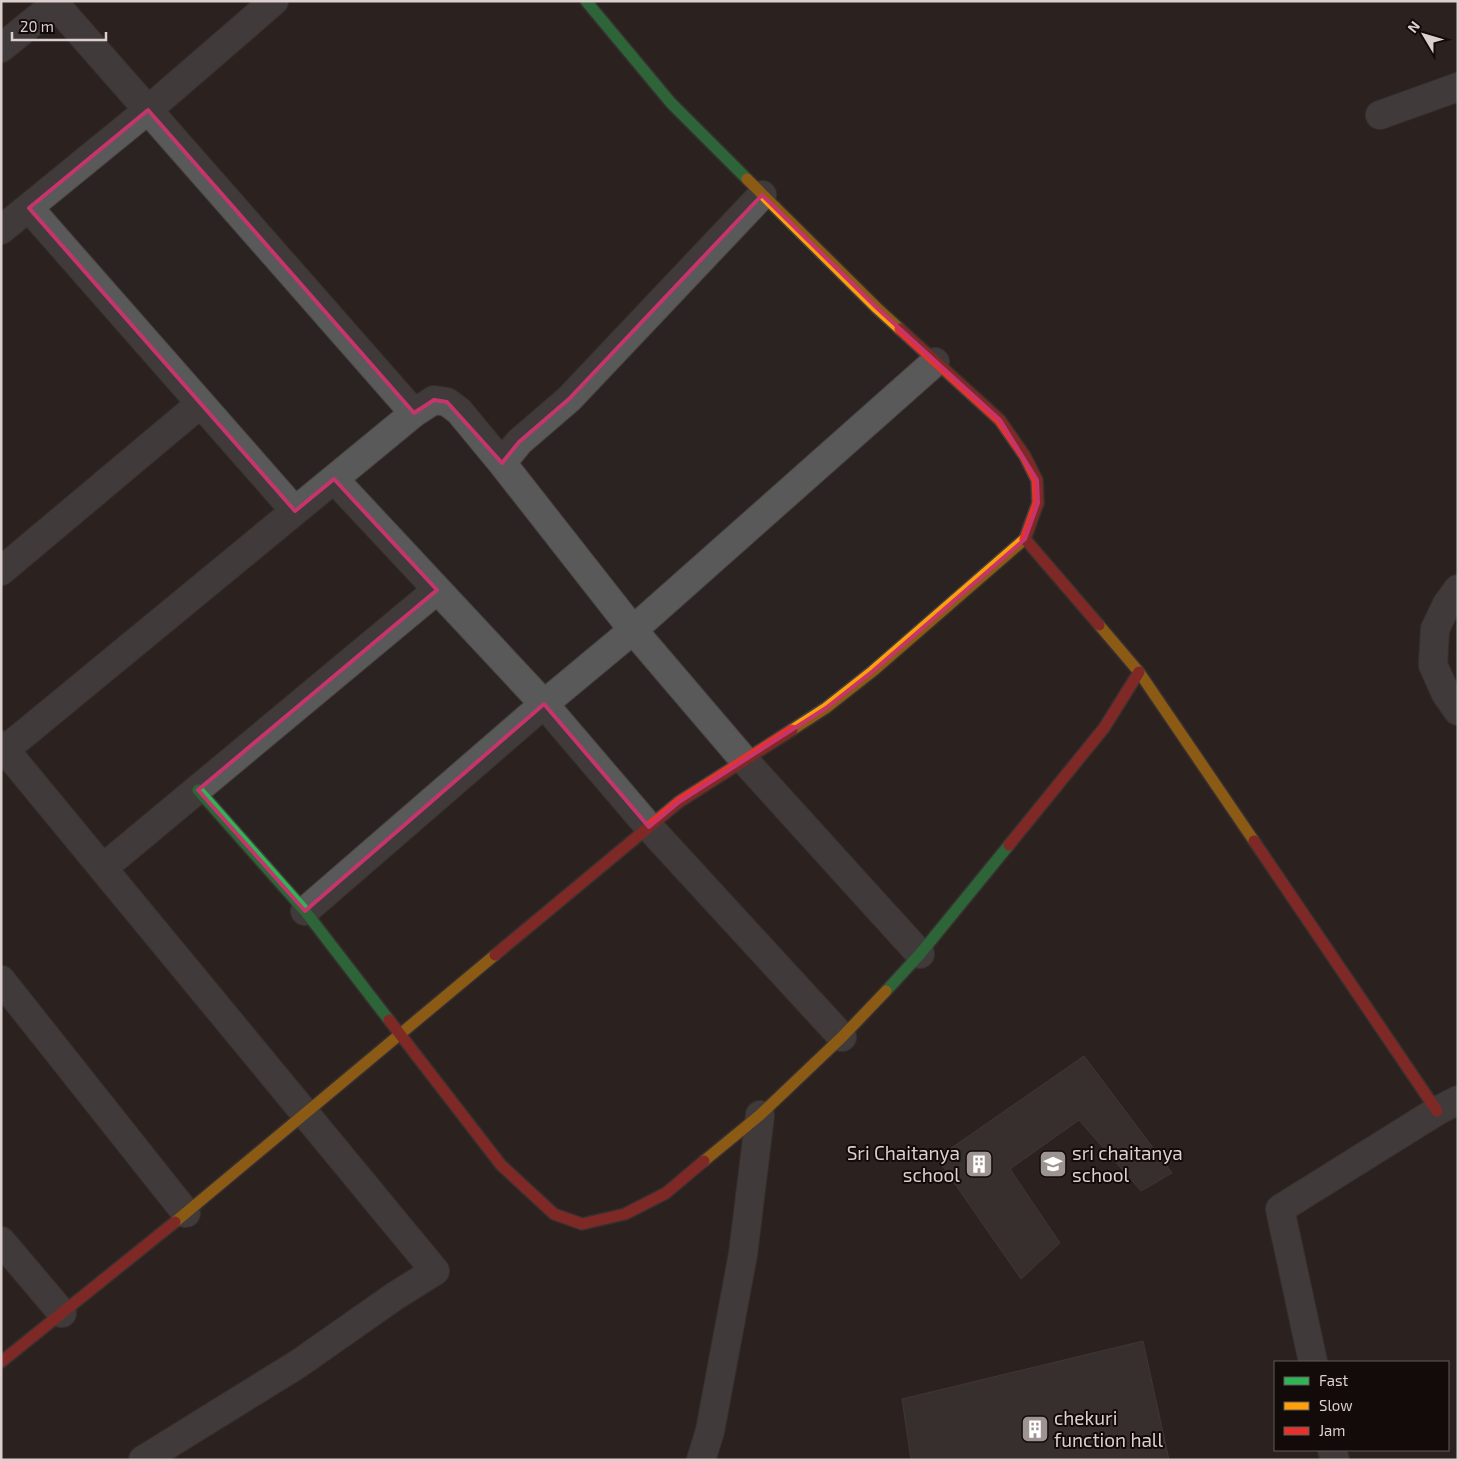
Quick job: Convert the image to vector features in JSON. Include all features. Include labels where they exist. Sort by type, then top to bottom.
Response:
[{"type":"street","points":[[1,230],[148,110],[274,1]]},
{"type":"street","points":[[1,1362],[186,1213],[679,802],[826,708],[873,671],[1025,539],[1038,503],[1037,480],[1025,456],[1000,420],[877,308],[671,103],[586,1]]},
{"type":"street","points":[[1,48],[54,3],[414,413]]},
{"type":"street","points":[[1380,115],[1458,87]]},
{"type":"street","points":[[502,463],[519,442],[569,399],[762,195]]},
{"type":"street","points":[[29,208],[295,511]]},
{"type":"street","points":[[305,911],[544,704],[633,630],[936,362]]},
{"type":"street","points":[[143,1460],[298,1364],[435,1270],[2,750],[414,413],[434,400],[447,402],[459,411],[633,630],[744,760],[920,954]]},
{"type":"street","points":[[1,571],[200,404]]},
{"type":"street","points":[[334,479],[544,704],[649,828],[842,1037]]},
{"type":"street","points":[[1025,539],[1139,672],[1447,1106],[1280,1209],[1314,1361]]},
{"type":"street","points":[[1458,589],[1447,604],[1435,629],[1433,665],[1446,694],[1458,711]]},
{"type":"street","points":[[102,868],[437,590]]},
{"type":"street","points":[[198,790],[305,911],[500,1165],[554,1214],[582,1224],[625,1214],[666,1193],[760,1115],[842,1037],[920,954],[1104,728],[1139,672]]},
{"type":"street","points":[[1,980],[186,1213]]},
{"type":"street","points":[[701,1460],[710,1431],[743,1254],[760,1115]]},
{"type":"street","points":[[1,1240],[62,1313]]},
{"type":"highlighted area","points":[[148,110],[414,413],[434,400],[447,402],[502,463],[519,442],[569,399],[762,195],[877,308],[1000,420],[1037,480],[1038,503],[1025,539],[873,671],[826,708],[679,802],[649,827],[544,704],[305,911],[198,790],[437,590],[334,479],[295,511],[29,208]]},
{"type":"building","name":"Sri Chaitanya school","points":[[1084,1056],[1172,1173],[1141,1191],[1079,1120],[1010,1169],[1060,1243],[1021,1279],[937,1158]]},
{"type":"building","name":"chekuri function hall","points":[[1143,1341],[1169,1460],[911,1460],[902,1399]]},
{"type":"traffic: fast","points":[[586,1],[671,103],[747,179]]},
{"type":"traffic: fast","points":[[198,790],[305,911],[389,1020]]},
{"type":"traffic: fast","points":[[886,991],[920,954],[1009,845]]},
{"type":"traffic: slow","points":[[747,179],[900,329]]},
{"type":"traffic: slow","points":[[792,730],[826,708],[873,671],[1025,539]]},
{"type":"traffic: slow","points":[[1099,625],[1139,672],[1254,841]]},
{"type":"traffic: slow","points":[[175,1222],[495,955]]},
{"type":"traffic: slow","points":[[704,1161],[760,1115],[842,1037],[886,991]]},
{"type":"traffic: jam","points":[[900,329],[1000,420],[1025,456],[1037,480],[1038,503],[1025,539],[1099,625]]},
{"type":"traffic: jam","points":[[1009,845],[1104,728],[1139,672]]},
{"type":"traffic: jam","points":[[495,955],[679,802],[792,730]]},
{"type":"traffic: jam","points":[[1254,841],[1437,1111]]},
{"type":"traffic: jam","points":[[389,1020],[501,1165],[554,1214],[582,1224],[625,1214],[666,1193],[704,1161]]},
{"type":"traffic: jam","points":[[1,1362],[175,1222]]},
{"type":"place","name":"Sri Chaitanya school","points":[[979,1164]]},
{"type":"place","name":"sri chaitanya school","points":[[1053,1164]]},
{"type":"place","name":"chekuri function hall","points":[[1035,1429]]}]
